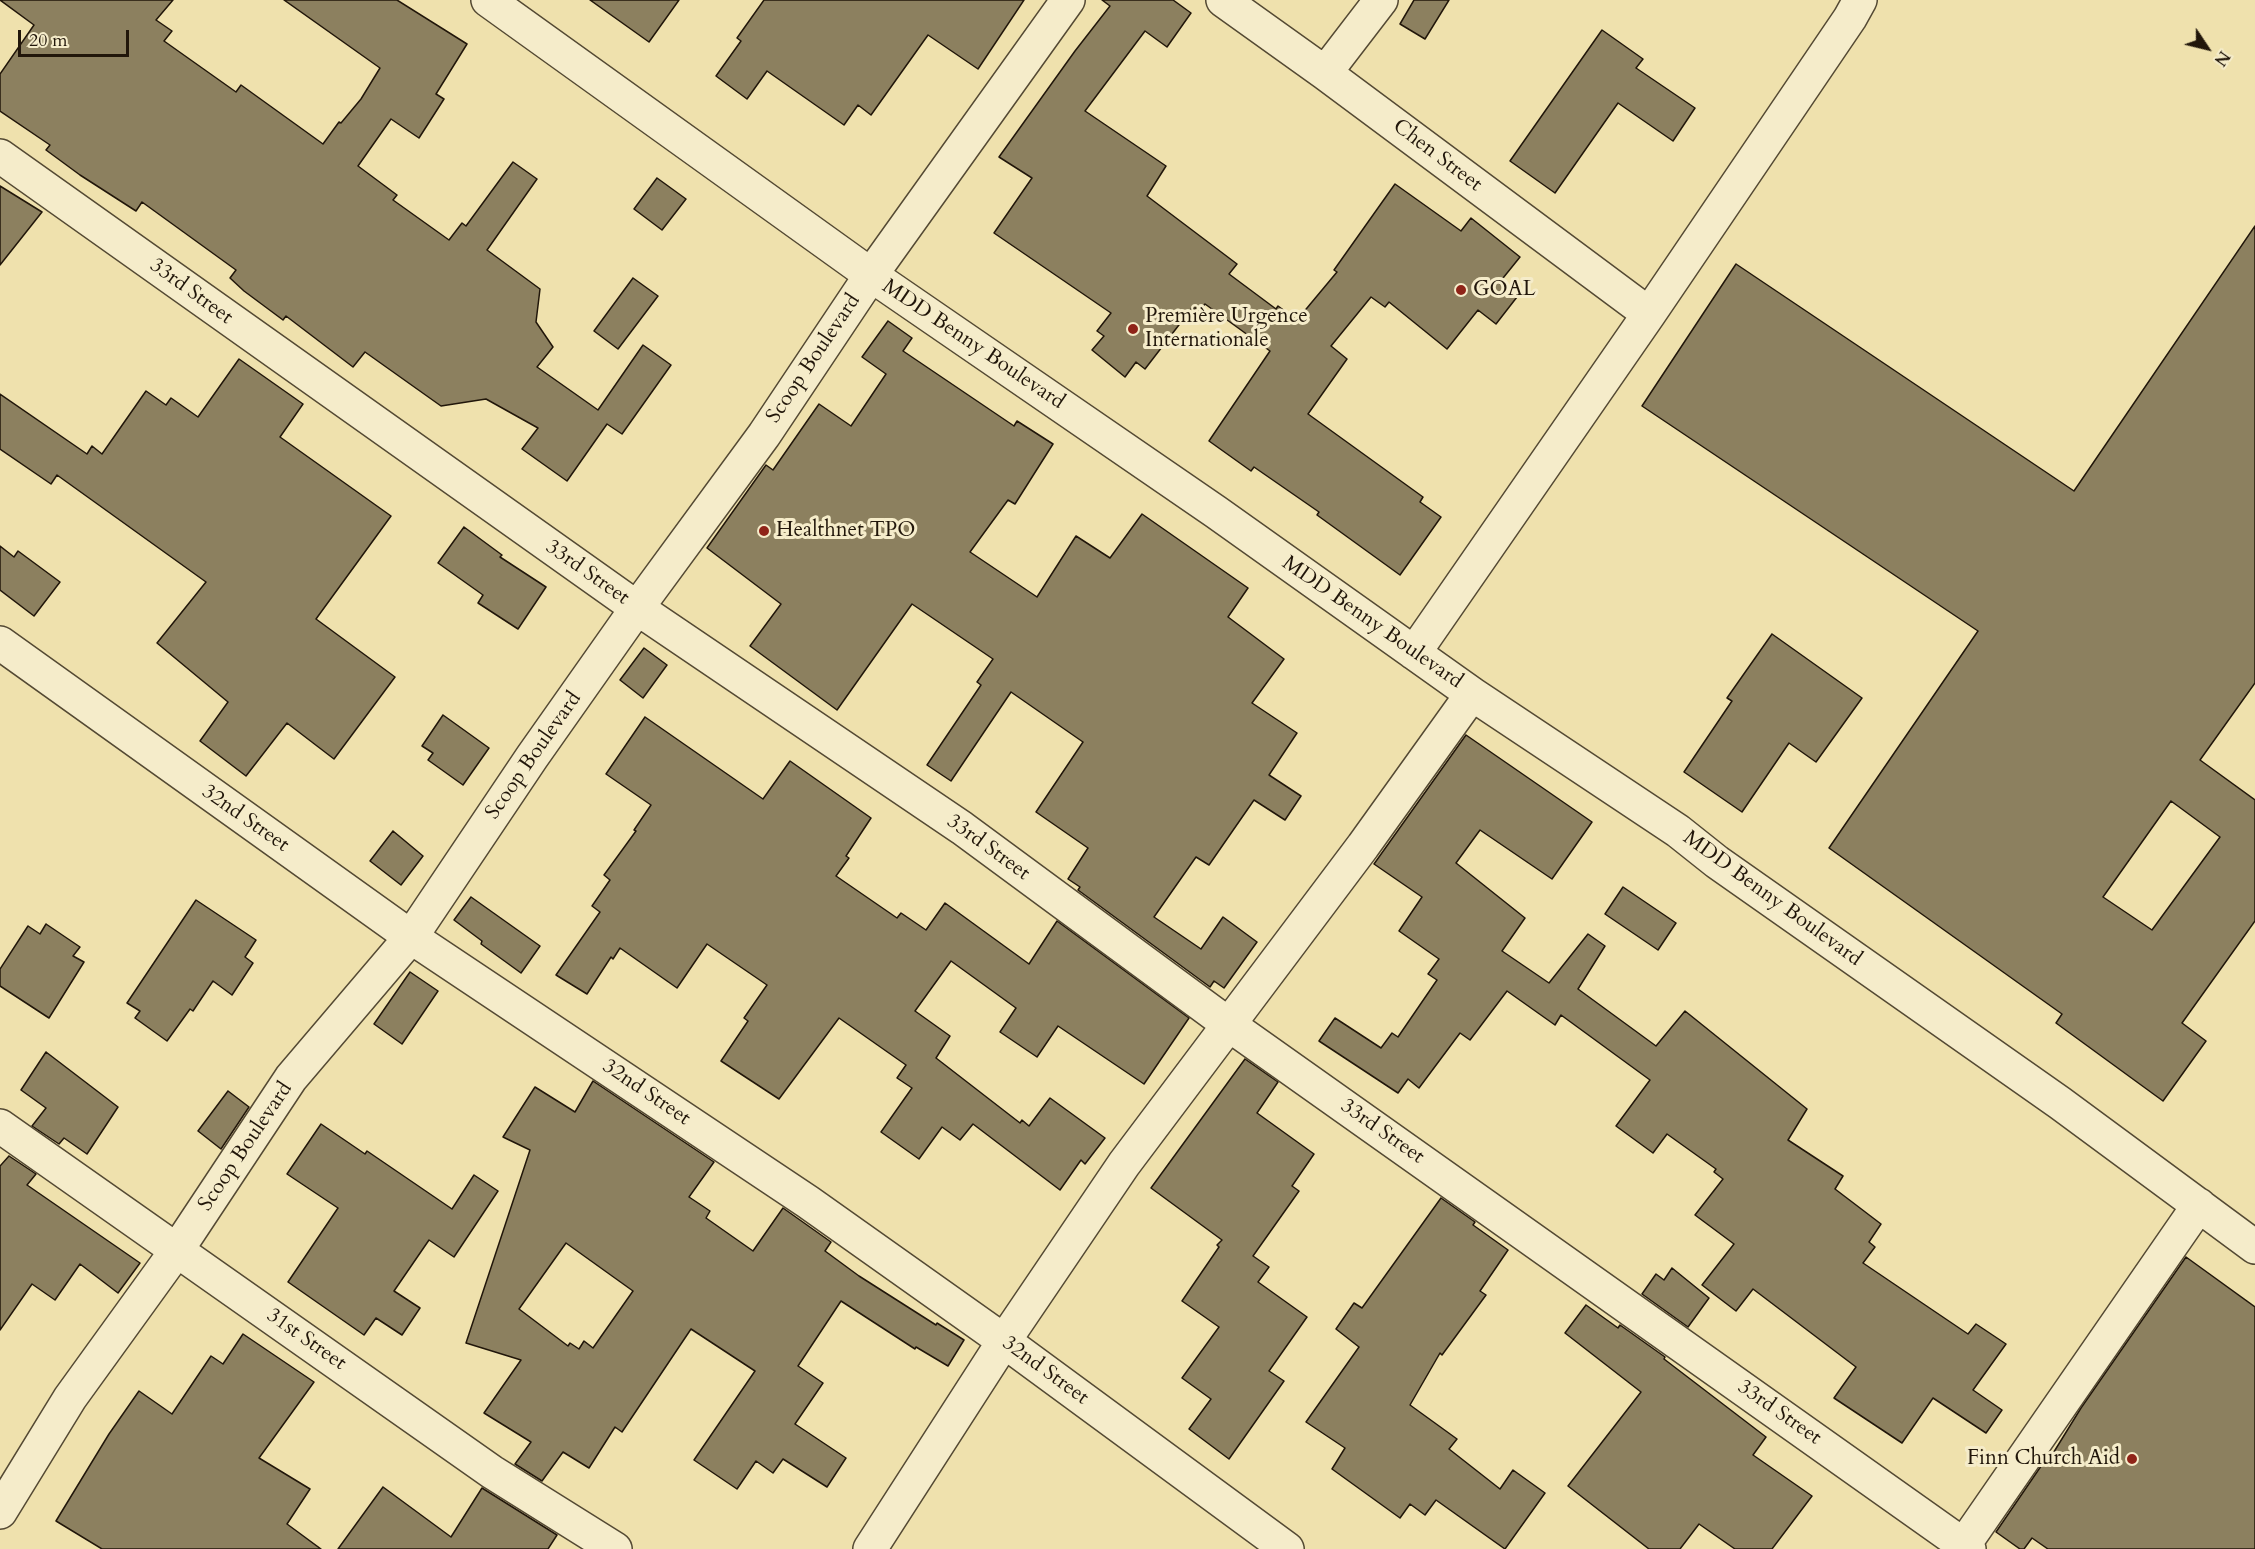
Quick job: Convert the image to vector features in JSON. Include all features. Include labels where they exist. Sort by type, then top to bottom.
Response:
[{"type":"street","name":"MDD Benny Boulevard","points":[[488,0],[871,275],[1216,512],[1472,694],[1678,831],[1717,862],[2060,1103],[2255,1248]]},
{"type":"street","name":"Scoop Boulevard","points":[[0,1512],[70,1398],[177,1250],[291,1078],[411,937],[529,762],[637,608],[764,435],[871,275],[1068,0]]},
{"type":"street","name":"Chen Street","points":[[1223,0],[1325,73],[1648,314]]},
{"type":"street","points":[[1325,73],[1381,0]]},
{"type":"street","points":[[1414,653],[1648,314],[1860,0]]},
{"type":"street","name":"33rd Street","points":[[0,156],[637,608],[962,828],[1228,1024],[1965,1548]]},
{"type":"street","name":"32nd Street","points":[[0,643],[411,937],[799,1196],[1004,1341],[1287,1549]]},
{"type":"street","points":[[870,1549],[1004,1341],[1124,1164],[1363,846],[1472,694]]},
{"type":"street","name":"31st Street","points":[[0,1126],[492,1472],[615,1549]]},
{"type":"street","points":[[1965,1548],[2199,1205]]},
{"type":"building","points":[[0,0],[173,0],[156,20],[172,31],[164,41],[236,92],[241,85],[323,144],[339,122],[341,123],[361,99],[380,68],[284,0],[397,0],[467,44],[436,94],[444,99],[419,138],[391,119],[358,166],[397,195],[393,200],[449,240],[462,223],[466,226],[513,162],[537,179],[487,250],[540,289],[536,322],[553,347],[537,367],[598,410],[643,345],[671,365],[622,434],[607,424],[567,481],[522,449],[538,428],[486,399],[441,406],[365,352],[353,367],[286,316],[283,320],[244,291],[230,278],[236,270],[142,202],[136,211],[80,175],[46,150],[50,145],[0,111],[0,74],[34,25]]},
{"type":"building","points":[[590,0],[679,0],[649,42]]},
{"type":"building","points":[[764,0],[1024,0],[978,69],[928,35],[871,115],[858,105],[844,125],[767,71],[747,99],[716,76],[741,41],[737,38]]},
{"type":"building","points":[[1102,0],[1173,0],[1191,13],[1167,47],[1145,31],[1085,111],[1166,166],[1147,196],[1237,264],[1229,274],[1276,309],[1278,306],[1297,320],[1337,272],[1334,270],[1395,184],[1461,231],[1471,218],[1520,257],[1499,283],[1517,297],[1496,324],[1478,310],[1447,349],[1389,302],[1385,307],[1371,297],[1331,346],[1347,359],[1308,414],[1423,497],[1420,502],[1441,517],[1400,575],[1317,515],[1319,512],[1254,467],[1251,471],[1209,441],[1270,351],[1205,304],[1198,313],[1192,308],[1145,369],[1136,362],[1125,377],[1092,350],[1104,336],[1097,331],[1111,313],[994,233],[1032,178],[999,157],[1110,6]]},
{"type":"building","points":[[1414,0],[1449,0],[1425,39],[1400,24]]},
{"type":"building","points":[[1602,30],[1643,59],[1636,68],[1695,108],[1673,141],[1618,103],[1555,193],[1510,161]]},
{"type":"building","points":[[657,178],[686,199],[662,230],[634,209]]},
{"type":"building","points":[[0,186],[42,212],[0,265]]},
{"type":"building","points":[[2255,226],[2255,683],[2200,760],[2255,800],[2255,921],[2182,1023],[2206,1041],[2163,1101],[2056,1023],[2062,1014],[1829,848],[1978,631],[1642,406],[1736,264],[2074,491]],"holes":[[[2171,801],[2220,837],[2152,930],[2103,897]]]},
{"type":"building","points":[[633,278],[658,296],[618,349],[594,331]]},
{"type":"building","points":[[888,321],[912,338],[903,351],[1014,426],[1017,421],[1053,444],[1015,504],[1008,500],[970,552],[1037,597],[1076,536],[1110,558],[1142,514],[1248,588],[1228,617],[1284,659],[1252,703],[1297,733],[1269,775],[1301,796],[1285,820],[1254,800],[1209,865],[1196,857],[1154,917],[1201,949],[1223,917],[1257,942],[1224,988],[1214,981],[1210,987],[1078,890],[1080,887],[1068,879],[1088,848],[1036,812],[1083,742],[1011,692],[951,781],[927,765],[981,685],[977,682],[993,659],[912,604],[837,710],[750,646],[781,604],[707,548],[766,465],[773,470],[819,404],[851,426],[886,374],[862,357]]},
{"type":"building","points":[[239,359],[303,404],[280,437],[391,516],[316,619],[395,677],[334,759],[287,723],[246,776],[200,741],[228,702],[157,643],[206,582],[57,475],[51,484],[0,449],[0,394],[87,454],[92,446],[102,454],[146,391],[166,405],[171,398],[198,417]]},
{"type":"building","points":[[464,527],[502,555],[500,557],[546,587],[518,629],[478,603],[483,595],[438,563]]},
{"type":"building","points":[[0,546],[14,557],[18,551],[60,582],[34,616],[0,590]]},
{"type":"building","points":[[1772,634],[1862,698],[1816,762],[1789,743],[1742,812],[1684,772],[1732,701],[1727,698]]},
{"type":"building","points":[[644,648],[667,665],[643,698],[620,680]]},
{"type":"building","points":[[443,715],[489,748],[463,785],[428,760],[433,753],[422,746]]},
{"type":"building","points":[[645,717],[763,799],[790,761],[871,818],[846,856],[849,858],[836,876],[897,918],[901,913],[926,930],[945,903],[1029,964],[1057,921],[1189,1018],[1144,1084],[1058,1026],[1037,1057],[1000,1032],[1016,1008],[951,961],[915,1011],[950,1036],[936,1058],[1020,1123],[1022,1120],[1029,1126],[1050,1098],[1105,1138],[1085,1164],[1081,1160],[1060,1190],[973,1124],[960,1140],[942,1127],[919,1159],[881,1132],[912,1088],[897,1078],[906,1065],[839,1018],[779,1099],[721,1061],[748,1021],[744,1018],[767,985],[707,944],[677,988],[620,948],[613,959],[611,957],[587,994],[556,975],[600,912],[592,906],[610,880],[604,875],[636,831],[634,830],[651,805],[606,774]]},
{"type":"building","points":[[1466,735],[1592,822],[1552,879],[1480,830],[1456,863],[1525,918],[1502,951],[1549,983],[1588,934],[1605,946],[1578,989],[1656,1046],[1685,1011],[1807,1109],[1788,1140],[1843,1176],[1835,1189],[1881,1224],[1869,1242],[1875,1247],[1863,1263],[1968,1334],[1976,1324],[2006,1344],[1973,1390],[2002,1410],[1986,1433],[1933,1398],[1902,1443],[1834,1398],[1856,1367],[1753,1289],[1736,1311],[1702,1285],[1734,1244],[1695,1215],[1723,1179],[1714,1172],[1716,1169],[1667,1134],[1653,1153],[1616,1126],[1650,1080],[1561,1015],[1555,1025],[1507,991],[1470,1040],[1460,1033],[1419,1088],[1408,1079],[1398,1093],[1319,1041],[1335,1018],[1381,1048],[1392,1033],[1398,1037],[1437,980],[1428,974],[1439,959],[1399,931],[1422,897],[1374,864]]},
{"type":"building","points":[[393,831],[423,856],[401,885],[370,861]]},
{"type":"building","points":[[1623,887],[1676,923],[1658,950],[1605,914]]},
{"type":"building","points":[[471,897],[540,946],[521,973],[481,944],[482,941],[454,920]]},
{"type":"building","points":[[196,900],[256,940],[245,957],[253,963],[232,995],[213,981],[193,1011],[190,1009],[167,1041],[135,1018],[140,1011],[127,1003]]},
{"type":"building","points":[[46,924],[80,947],[73,956],[84,962],[49,1018],[0,986],[0,969],[28,926],[40,934]]},
{"type":"building","points":[[410,972],[438,991],[402,1044],[374,1024]]},
{"type":"building","points":[[46,1052],[118,1107],[87,1154],[64,1138],[59,1144],[32,1126],[46,1108],[21,1090]]},
{"type":"building","points":[[1245,1059],[1278,1082],[1257,1113],[1314,1154],[1292,1186],[1299,1191],[1253,1256],[1269,1267],[1258,1282],[1307,1317],[1269,1371],[1284,1381],[1229,1459],[1189,1429],[1211,1399],[1182,1378],[1219,1327],[1182,1301],[1222,1240],[1151,1188]]},
{"type":"building","points":[[593,1081],[714,1162],[689,1197],[710,1211],[706,1218],[753,1251],[783,1208],[831,1242],[825,1251],[859,1276],[964,1340],[948,1366],[916,1347],[915,1349],[841,1301],[798,1366],[823,1383],[795,1424],[846,1458],[827,1487],[783,1459],[773,1473],[756,1461],[737,1489],[694,1460],[755,1371],[691,1329],[622,1432],[615,1427],[589,1468],[563,1452],[542,1481],[515,1464],[531,1442],[484,1413],[521,1360],[466,1343],[530,1150],[503,1137],[535,1087],[575,1112]],"holes":[[[566,1243],[633,1291],[593,1348],[584,1341],[579,1349],[570,1343],[568,1346],[519,1309]]]},
{"type":"building","points":[[228,1091],[249,1107],[221,1149],[198,1131]]},
{"type":"building","points":[[321,1124],[365,1154],[367,1151],[452,1209],[474,1175],[498,1191],[454,1257],[429,1240],[394,1291],[420,1308],[402,1335],[376,1318],[364,1335],[288,1282],[338,1208],[287,1174]]},
{"type":"building","points":[[9,1156],[36,1174],[27,1185],[140,1263],[118,1293],[80,1264],[55,1300],[32,1284],[0,1330],[0,1166]]},
{"type":"building","points":[[1441,1198],[1475,1222],[1473,1225],[1508,1250],[1480,1291],[1486,1295],[1442,1355],[1440,1353],[1410,1405],[1457,1439],[1449,1449],[1500,1489],[1513,1470],[1545,1493],[1505,1549],[1436,1500],[1425,1515],[1410,1504],[1400,1518],[1332,1469],[1345,1448],[1306,1422],[1359,1347],[1336,1329],[1354,1303],[1362,1308]]},
{"type":"building","points":[[2186,1257],[2255,1307],[2255,1549],[2048,1549],[2032,1538],[2024,1549],[2020,1549],[1996,1532],[2050,1453],[2052,1455],[2081,1408]]},
{"type":"building","points":[[1672,1268],[1709,1298],[1688,1327],[1642,1294],[1656,1274],[1664,1280]]},
{"type":"building","points":[[1586,1305],[1618,1328],[1620,1325],[1665,1357],[1664,1359],[1766,1437],[1753,1455],[1812,1496],[1772,1549],[1735,1549],[1699,1524],[1680,1549],[1649,1549],[1568,1486],[1641,1392],[1565,1333]]},
{"type":"building","points":[[243,1334],[314,1382],[259,1458],[310,1489],[287,1524],[321,1549],[102,1549],[56,1521],[109,1434],[139,1391],[172,1414],[211,1356],[223,1364]]},
{"type":"building","points":[[383,1487],[451,1537],[482,1488],[557,1535],[548,1549],[338,1549]]},
{"type":"place","name":"GOAL","points":[[1461,290]]},
{"type":"place","name":"Première Urgence Internationale","points":[[1133,329]]},
{"type":"place","name":"Healthnet TPO","points":[[764,531]]},
{"type":"place","name":"Finn Church Aid","points":[[2132,1459]]}]
